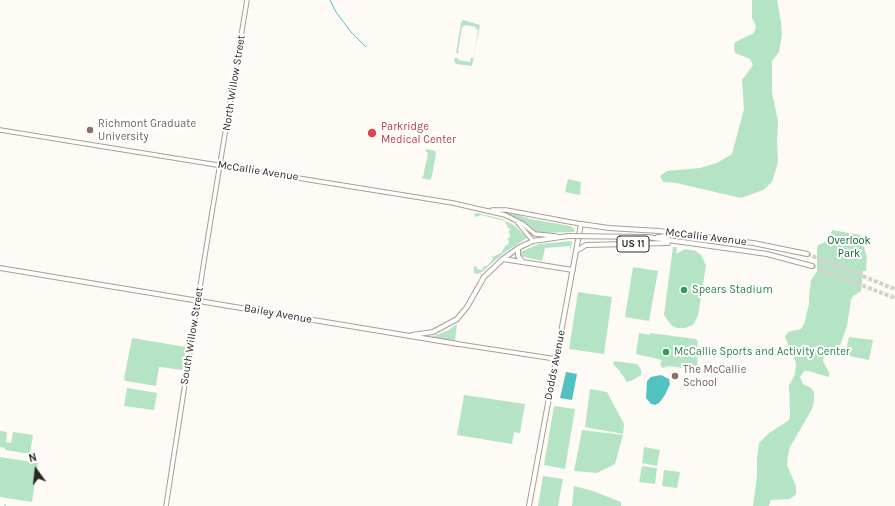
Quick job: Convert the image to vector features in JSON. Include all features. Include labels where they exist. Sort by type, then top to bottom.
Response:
[{"type":"main road","name":"North Willow Street","points":[[221,166],[247,0]]},
{"type":"main road","name":"McCallie Avenue","points":[[0,130],[453,203],[487,210],[514,220],[535,234],[556,236]]},
{"type":"main road","name":"South Willow Street","points":[[166,506],[221,166]]},
{"type":"main road","points":[[487,210],[506,210],[580,224]]},
{"type":"main road","name":"McCallie Avenue","points":[[514,220],[533,241]]},
{"type":"main road","name":"McCallie Avenue","points":[[580,224],[609,228],[659,231],[752,243],[807,254]]},
{"type":"main road","name":"Dodds Avenue","points":[[528,506],[573,270],[580,224]]},
{"type":"main road","points":[[410,335],[433,332],[457,319],[467,307],[484,277],[503,259],[518,248],[533,241],[556,236],[647,237],[681,235]]},
{"type":"main road","points":[[647,237],[692,243]]},
{"type":"main road","name":"McCallie Avenue","points":[[692,243],[751,252],[812,266]]},
{"type":"main road","name":"US 11","points":[[576,251],[586,245],[692,243]]},
{"type":"main road","points":[[751,252],[752,243]]},
{"type":"main road","points":[[518,248],[518,256],[523,261]]},
{"type":"main road","points":[[503,259],[573,270]]},
{"type":"main road","name":"Bailey Avenue","points":[[0,268],[410,335],[417,339],[556,359]]},
{"type":"green space","points":[[752,0],[777,0],[781,22],[782,35],[779,52],[772,61],[772,93],[778,121],[778,162],[772,182],[763,190],[741,198],[676,183],[663,182],[660,176],[667,171],[700,168],[717,163],[732,154],[744,109],[742,80],[753,65],[750,59],[735,53],[734,47],[735,42],[754,33],[756,26],[752,18]]},
{"type":"green space","points":[[463,20],[480,25],[475,50],[478,30],[475,27],[466,25],[462,27],[458,52],[460,53],[456,53],[461,23]]},
{"type":"green space","points":[[455,58],[458,58],[458,60],[470,62],[471,58],[474,58],[472,66],[456,64],[454,61]]},
{"type":"green space","points":[[427,149],[435,151],[436,153],[430,180],[421,178],[423,177],[428,153],[425,151]]},
{"type":"green space","points":[[568,179],[581,182],[580,195],[565,192]]},
{"type":"green space","points":[[503,212],[516,214],[530,219],[571,226],[575,230],[574,232],[538,233]]},
{"type":"green space","points":[[477,213],[502,219],[515,226],[527,238],[505,252],[478,274],[474,273],[474,266],[477,267],[477,269],[482,270],[484,266],[487,266],[493,259],[492,257],[501,253],[506,245],[508,245],[509,241],[507,239],[510,237],[510,234],[508,232],[511,229],[508,228],[505,221],[481,215],[476,217],[474,214]]},
{"type":"green space","name":"Overlook Park","points":[[832,230],[860,235],[867,257],[866,271],[863,271],[861,291],[853,296],[851,300],[847,326],[837,354],[827,354],[824,356],[823,361],[830,374],[828,377],[809,371],[804,371],[800,377],[803,384],[811,388],[814,392],[814,401],[812,409],[790,447],[788,455],[787,465],[796,486],[796,494],[789,499],[771,500],[769,506],[753,506],[759,443],[769,433],[789,420],[790,415],[789,386],[795,374],[796,363],[785,337],[788,332],[801,329],[804,324],[809,304],[811,280],[817,271],[817,248],[818,245],[830,240]]},
{"type":"green space","points":[[572,241],[570,252],[570,246],[545,248],[542,261],[520,256],[520,252],[539,244]]},
{"type":"green space","points":[[673,247],[677,247],[676,254],[685,249],[696,251],[701,255],[706,265],[698,316],[693,325],[685,328],[677,328],[671,325],[664,315]]},
{"type":"green space","points":[[633,267],[658,271],[649,321],[625,317]]},
{"type":"green space","points":[[578,292],[612,297],[604,354],[569,349]]},
{"type":"green space","points":[[457,324],[455,341],[431,337],[447,331]]},
{"type":"green space","name":"McCallie Sports and Activity Center","points":[[639,333],[696,339],[698,342],[697,349],[693,349],[693,351],[698,353],[697,367],[693,367],[693,371],[686,370],[687,365],[685,365],[684,368],[668,366],[663,368],[660,365],[662,360],[636,354]]},
{"type":"green space","points":[[849,337],[873,340],[869,360],[845,355]]},
{"type":"green space","points":[[132,338],[186,347],[183,370],[159,367],[156,386],[126,381],[124,379]]},
{"type":"green space","points":[[614,361],[637,364],[641,369],[641,375],[627,382],[613,364]]},
{"type":"green space","points":[[127,388],[157,393],[154,410],[124,406]]},
{"type":"green space","points":[[590,389],[607,392],[624,424],[623,434],[585,427]]},
{"type":"green space","points":[[464,395],[525,404],[520,433],[514,432],[512,444],[457,435]]},
{"type":"green space","points":[[554,406],[575,409],[565,469],[544,465]]},
{"type":"green space","points":[[582,430],[623,435],[615,464],[597,473],[574,471]]},
{"type":"green space","points":[[0,431],[7,432],[6,442],[11,443],[13,432],[33,435],[30,454],[5,450],[5,448],[0,447]]},
{"type":"green space","points":[[644,447],[660,450],[657,466],[642,463]]},
{"type":"green space","points":[[0,457],[38,463],[32,502],[0,497]]},
{"type":"green space","points":[[642,466],[657,468],[655,484],[639,482]]},
{"type":"green space","points":[[664,470],[680,472],[677,488],[662,486]]},
{"type":"green space","points":[[543,476],[563,479],[558,506],[538,506]]},
{"type":"green space","points":[[574,486],[593,491],[621,502],[621,506],[572,506]]},
{"type":"water","points":[[566,372],[577,374],[572,400],[560,398]]},
{"type":"water","points":[[661,375],[669,379],[670,384],[659,403],[655,405],[651,404],[646,398],[647,381],[651,377]]},
{"type":"waterway","points":[[330,0],[336,12],[351,32],[366,47]]},
{"type":"tunnel","points":[[807,254],[895,289]]},
{"type":"tunnel","points":[[812,266],[895,298]]},
{"type":"place","name":"Richmont Graduate University","points":[[90,130]]},
{"type":"place","name":"Parkridge Medical Center","points":[[372,133]]},
{"type":"place","name":"Spears Stadium","points":[[684,290]]},
{"type":"place","name":"McCallie Sports and Activity Center","points":[[666,352]]},
{"type":"place","name":"The McCallie School","points":[[675,376]]}]
